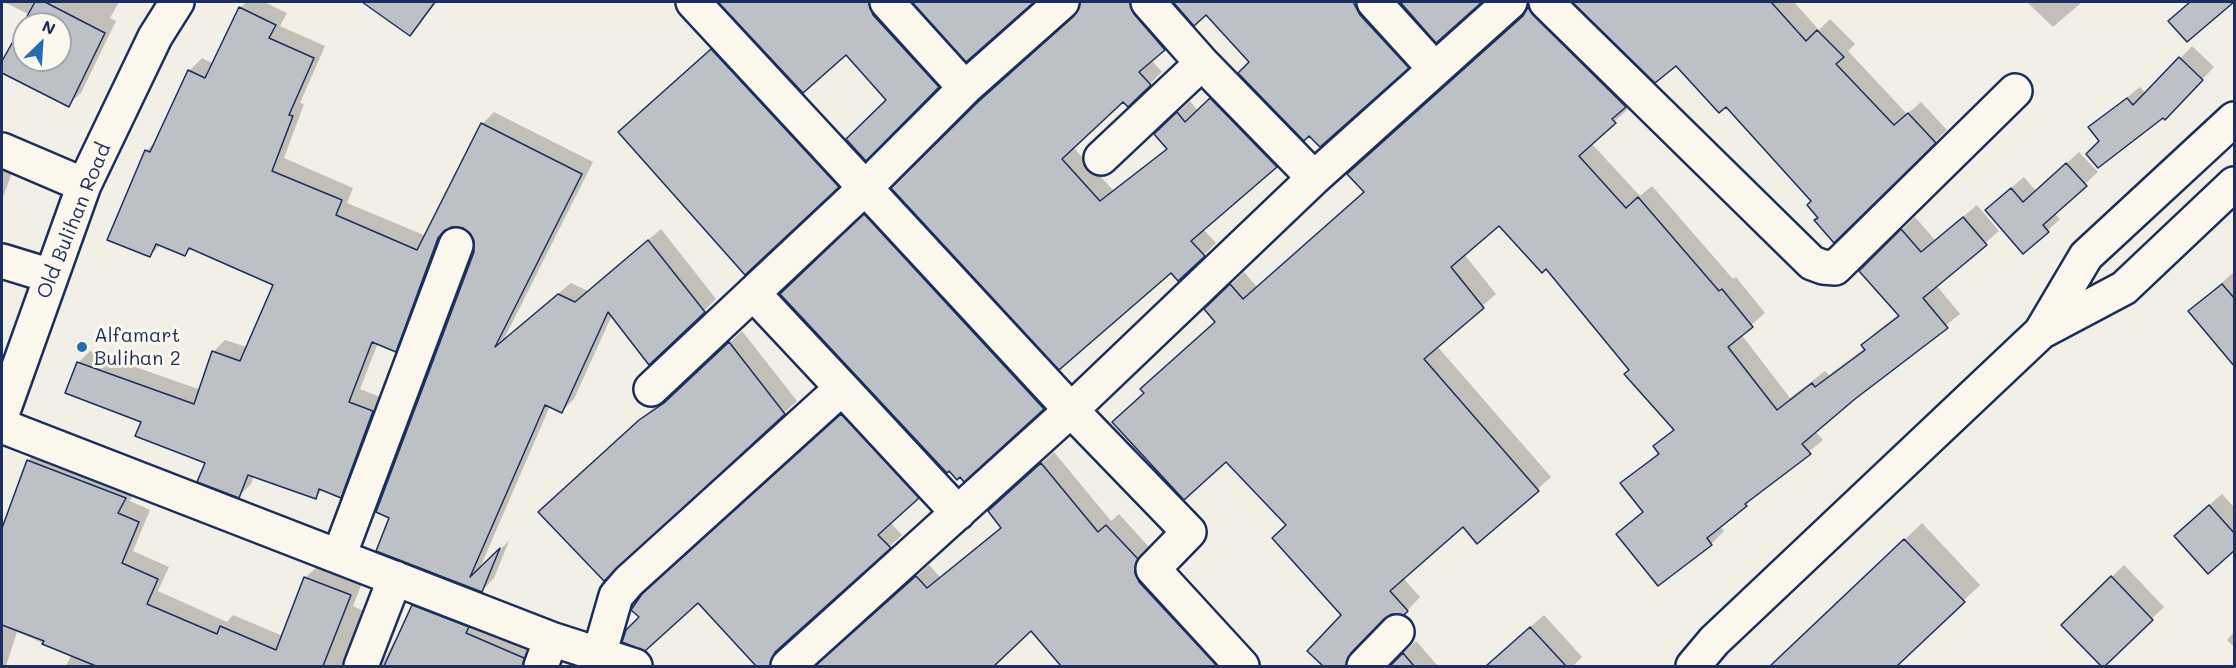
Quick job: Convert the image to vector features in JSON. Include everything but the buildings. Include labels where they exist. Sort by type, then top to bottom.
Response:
[{"type":"street","name":"Old Bulihan Road","points":[[2,414],[84,185],[155,37],[177,2]]},
{"type":"street","points":[[693,2],[1071,410],[1189,532],[1153,569],[1242,666]]},
{"type":"street","points":[[887,2],[965,88]]},
{"type":"street","points":[[651,389],[865,188],[965,88],[1062,2]]},
{"type":"street","points":[[1148,2],[1203,63],[1314,178]]},
{"type":"street","points":[[1374,2],[1434,68]]},
{"type":"street","points":[[788,666],[1071,410],[1314,178],[1510,2]]},
{"type":"street","points":[[1546,2],[1812,263],[1823,267],[1835,268],[2015,91]]},
{"type":"street","points":[[1101,158],[1203,63]]},
{"type":"street","points":[[2041,332],[2086,256],[2235,119]]},
{"type":"street","points":[[2,150],[84,185]]},
{"type":"street","points":[[1693,666],[1723,633],[2041,332],[2124,288],[2235,184]]},
{"type":"street","points":[[339,556],[456,245]]},
{"type":"street","points":[[2,261],[51,276]]},
{"type":"street","points":[[753,293],[958,513]]},
{"type":"street","points":[[599,655],[616,596],[629,581],[842,388]]},
{"type":"street","points":[[2,426],[395,578],[546,653],[599,655],[634,666]]},
{"type":"street","points":[[360,666],[395,578]]},
{"type":"street","points":[[1364,666],[1397,632]]},
{"type":"place","name":"Alfamart Bulihan 2","points":[[82,347]]}]
